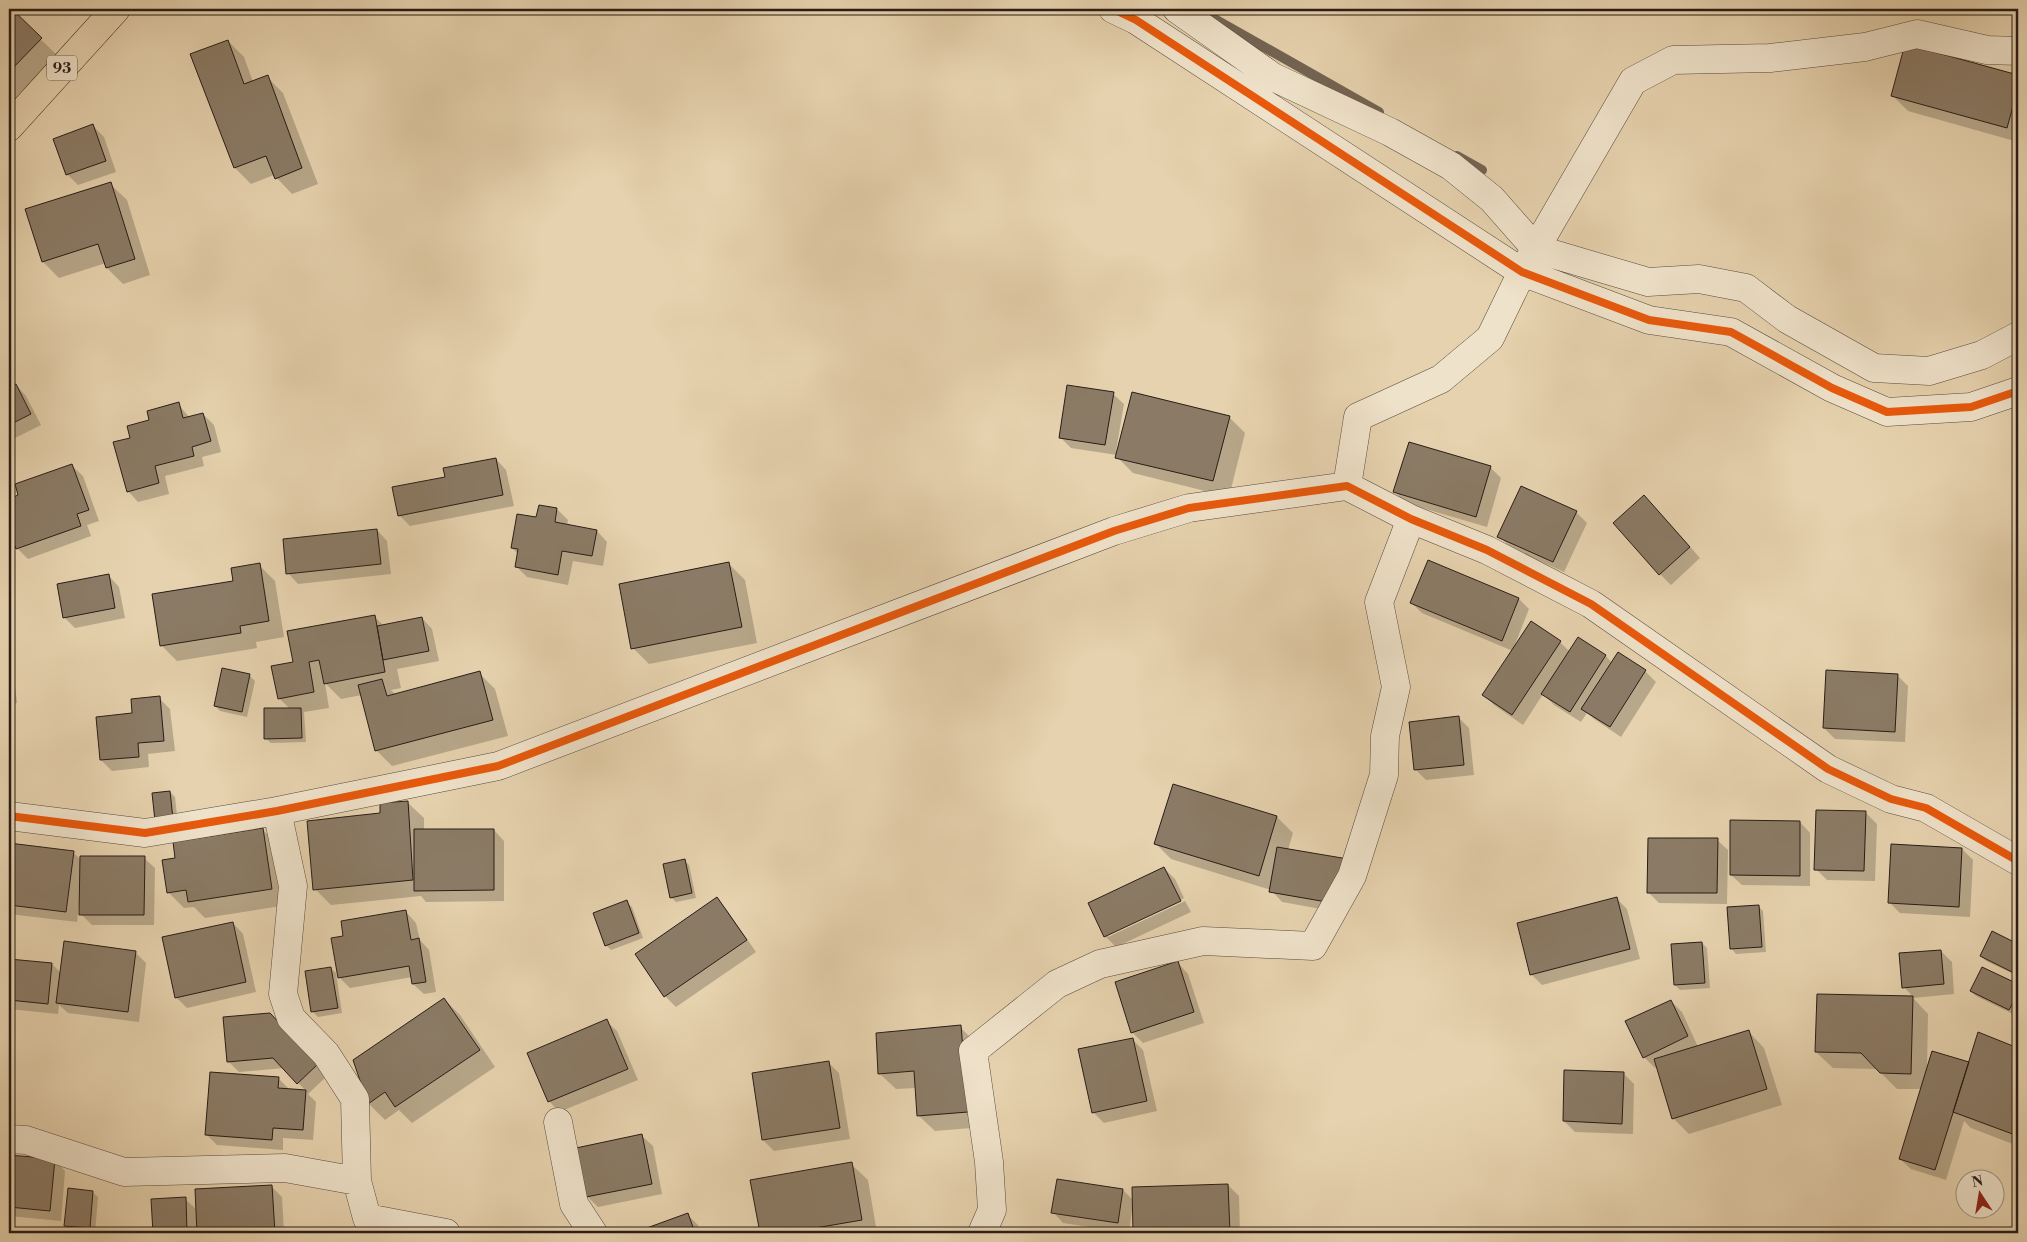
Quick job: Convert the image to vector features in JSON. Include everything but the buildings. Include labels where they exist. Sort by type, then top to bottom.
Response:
[{"type":"main road","name":"93","points":[[9,127],[116,9]]},
{"type":"street","points":[[1113,9],[1136,20],[1529,260],[1649,320],[1731,332],[1832,388],[1887,412],[1971,408],[2018,391]]},
{"type":"street","points":[[1177,9],[1273,78],[1390,132],[1451,166],[1492,199],[1529,260],[1648,282],[1699,279],[1746,288],[1787,318],[1874,368],[1929,370],[1982,355],[2018,336]]},
{"type":"street","points":[[1347,486],[1358,417],[1441,380],[1490,338],[1529,260],[1633,81],[1673,60],[1770,58],[1865,48],[1917,34],[1987,50],[2018,52]]},
{"type":"street","points":[[9,816],[145,832],[277,812],[498,766],[1114,531],[1189,508],[1347,486],[1412,519],[1487,550],[1591,604],[1828,769],[1891,799],[1926,808],[2018,861]]},
{"type":"street","points":[[982,1233],[992,1210],[989,1162],[973,1051],[1057,984],[1100,964],[1203,940],[1314,946],[1352,876],[1384,775],[1385,736],[1396,688],[1379,602],[1412,519]]},
{"type":"street","points":[[277,812],[293,886],[283,994],[291,1018],[326,1054],[355,1099],[357,1181],[367,1218],[446,1233]]},
{"type":"street","points":[[558,1122],[574,1204],[593,1233]]},
{"type":"street","points":[[9,1139],[26,1140],[124,1172],[285,1168],[357,1181]]},
{"type":"waterway","points":[[1211,17],[1379,112]]},
{"type":"waterway","points":[[1457,156],[1482,170]]},
{"type":"cycle path","points":[[1113,9],[1136,20],[1522,272],[1649,320],[1731,332],[1832,388],[1887,412],[1971,407],[2018,391]]},
{"type":"cycle path","points":[[9,816],[145,833],[277,811],[498,766],[1114,531],[1189,508],[1347,486],[1411,519],[1487,550],[1591,604],[1828,769],[1891,799],[1926,808],[2018,861]]}]
